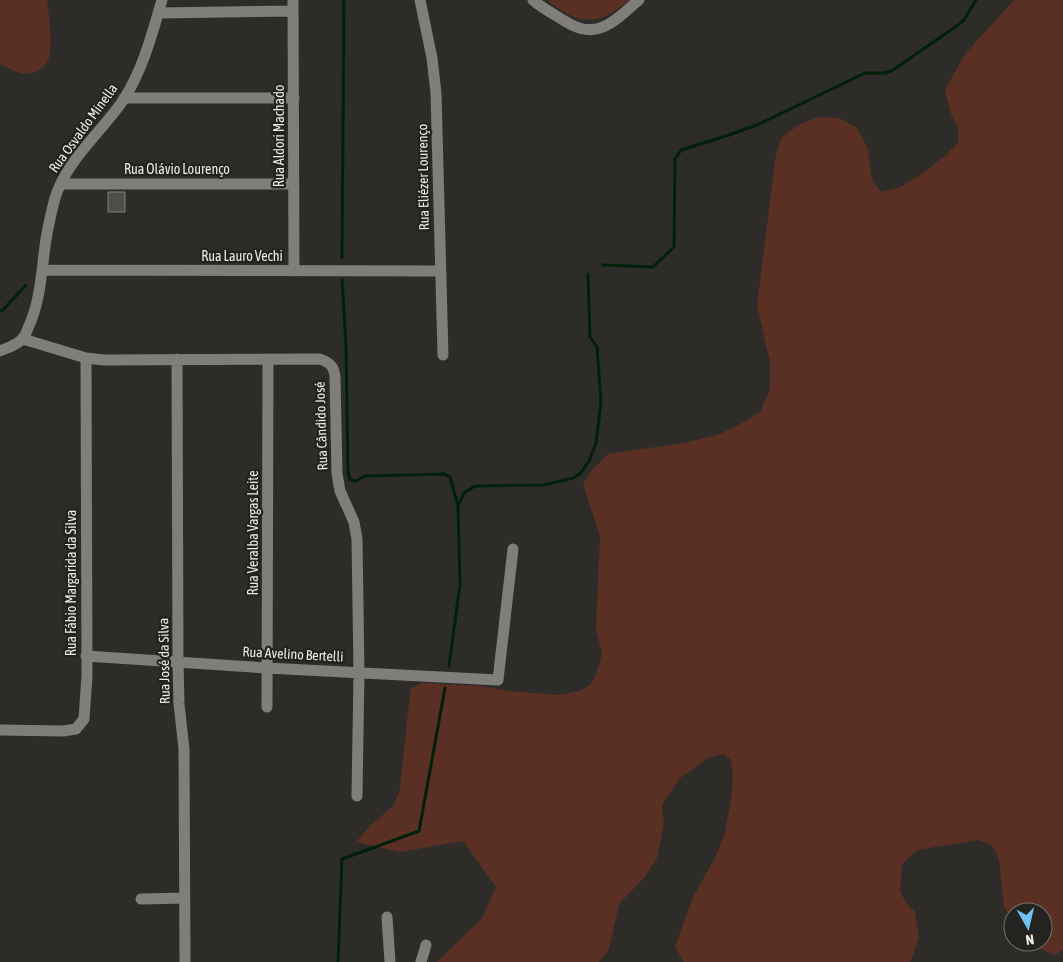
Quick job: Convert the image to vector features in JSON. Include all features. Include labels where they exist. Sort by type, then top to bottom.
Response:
[{"type":"street","name":"Rua Osvaldo Minella","points":[[23,338],[33,314],[43,270],[48,224],[56,196],[77,158],[112,115],[139,71],[162,0]]},
{"type":"street","name":"Rua Eliézer Lourenço","points":[[420,0],[432,58],[435,84],[443,355]]},
{"type":"street","points":[[533,0],[567,23],[578,28],[590,30],[599,29],[614,22],[639,0]]},
{"type":"street","points":[[158,13],[293,6]]},
{"type":"street","name":"Rua Aldori Machado","points":[[293,6],[294,271]]},
{"type":"street","points":[[124,98],[294,98]]},
{"type":"street","name":"Rua Olávio Lourenço","points":[[61,184],[294,184]]},
{"type":"street","name":"Rua Lauro Vechi","points":[[43,270],[440,271]]},
{"type":"street","points":[[0,351],[12,346],[23,338]]},
{"type":"street","name":"Rua Cândido José","points":[[23,338],[86,358],[104,360],[320,359],[332,365],[334,370],[337,474],[340,491],[354,522],[357,539],[357,796]]},
{"type":"street","name":"Rua Fábio Margarida da Silva","points":[[0,730],[76,729],[84,719],[87,676],[86,358]]},
{"type":"street","name":"Rua José da Silva","points":[[178,359],[178,662],[179,704],[184,749],[185,962]]},
{"type":"street","name":"Rua Veralba Vargas Leite","points":[[267,707],[268,359]]},
{"type":"street","name":"Rua Avelino Bertelli","points":[[86,656],[498,680],[513,549]]},
{"type":"street","points":[[142,899],[184,898]]},
{"type":"street","points":[[387,916],[390,962]]},
{"type":"street","points":[[421,962],[426,945]]},
{"type":"shaded area","points":[[0,0],[47,0],[51,45],[47,62],[37,71],[27,74],[21,73],[0,64]]},
{"type":"shaded area","points":[[547,0],[630,0],[608,15],[600,18],[585,19],[572,16]]},
{"type":"shaded area","points":[[1014,0],[1063,0],[1063,950],[1055,955],[1048,952],[1053,952],[1053,902],[1003,902],[999,859],[992,845],[978,840],[917,850],[902,864],[900,891],[906,903],[915,912],[919,938],[910,962],[684,962],[675,947],[693,897],[715,858],[725,833],[733,773],[730,759],[724,754],[710,757],[680,778],[662,805],[664,823],[657,858],[644,878],[619,904],[609,949],[599,962],[437,962],[482,918],[496,887],[463,841],[400,852],[356,842],[370,826],[394,805],[400,789],[411,688],[423,683],[479,686],[509,691],[559,695],[579,691],[590,685],[596,675],[602,654],[596,629],[600,536],[583,484],[592,470],[608,454],[684,443],[720,434],[760,412],[770,389],[770,362],[757,306],[776,154],[781,138],[800,124],[819,117],[839,118],[857,128],[868,149],[872,181],[881,192],[901,187],[924,172],[958,143],[958,128],[951,114],[945,90],[965,54]]},
{"type":"building","points":[[108,192],[125,192],[125,212],[108,212]]},
{"type":"waterway","points":[[342,258],[344,0]]},
{"type":"waterway","points":[[603,265],[653,267],[674,247],[675,159],[681,150],[759,124],[865,73],[885,73],[893,70],[964,20],[976,0]]},
{"type":"waterway","points":[[459,504],[464,493],[475,486],[544,485],[573,478],[580,474],[589,461],[596,443],[601,402],[597,347],[590,337],[588,274]]},
{"type":"waterway","points":[[342,280],[346,345],[348,472],[350,480],[356,481],[365,476],[444,474],[450,477],[458,506],[460,584],[449,666]]},
{"type":"waterway","points":[[0,311],[26,285]]},
{"type":"waterway","points":[[338,962],[342,859],[419,831],[445,688]]}]
